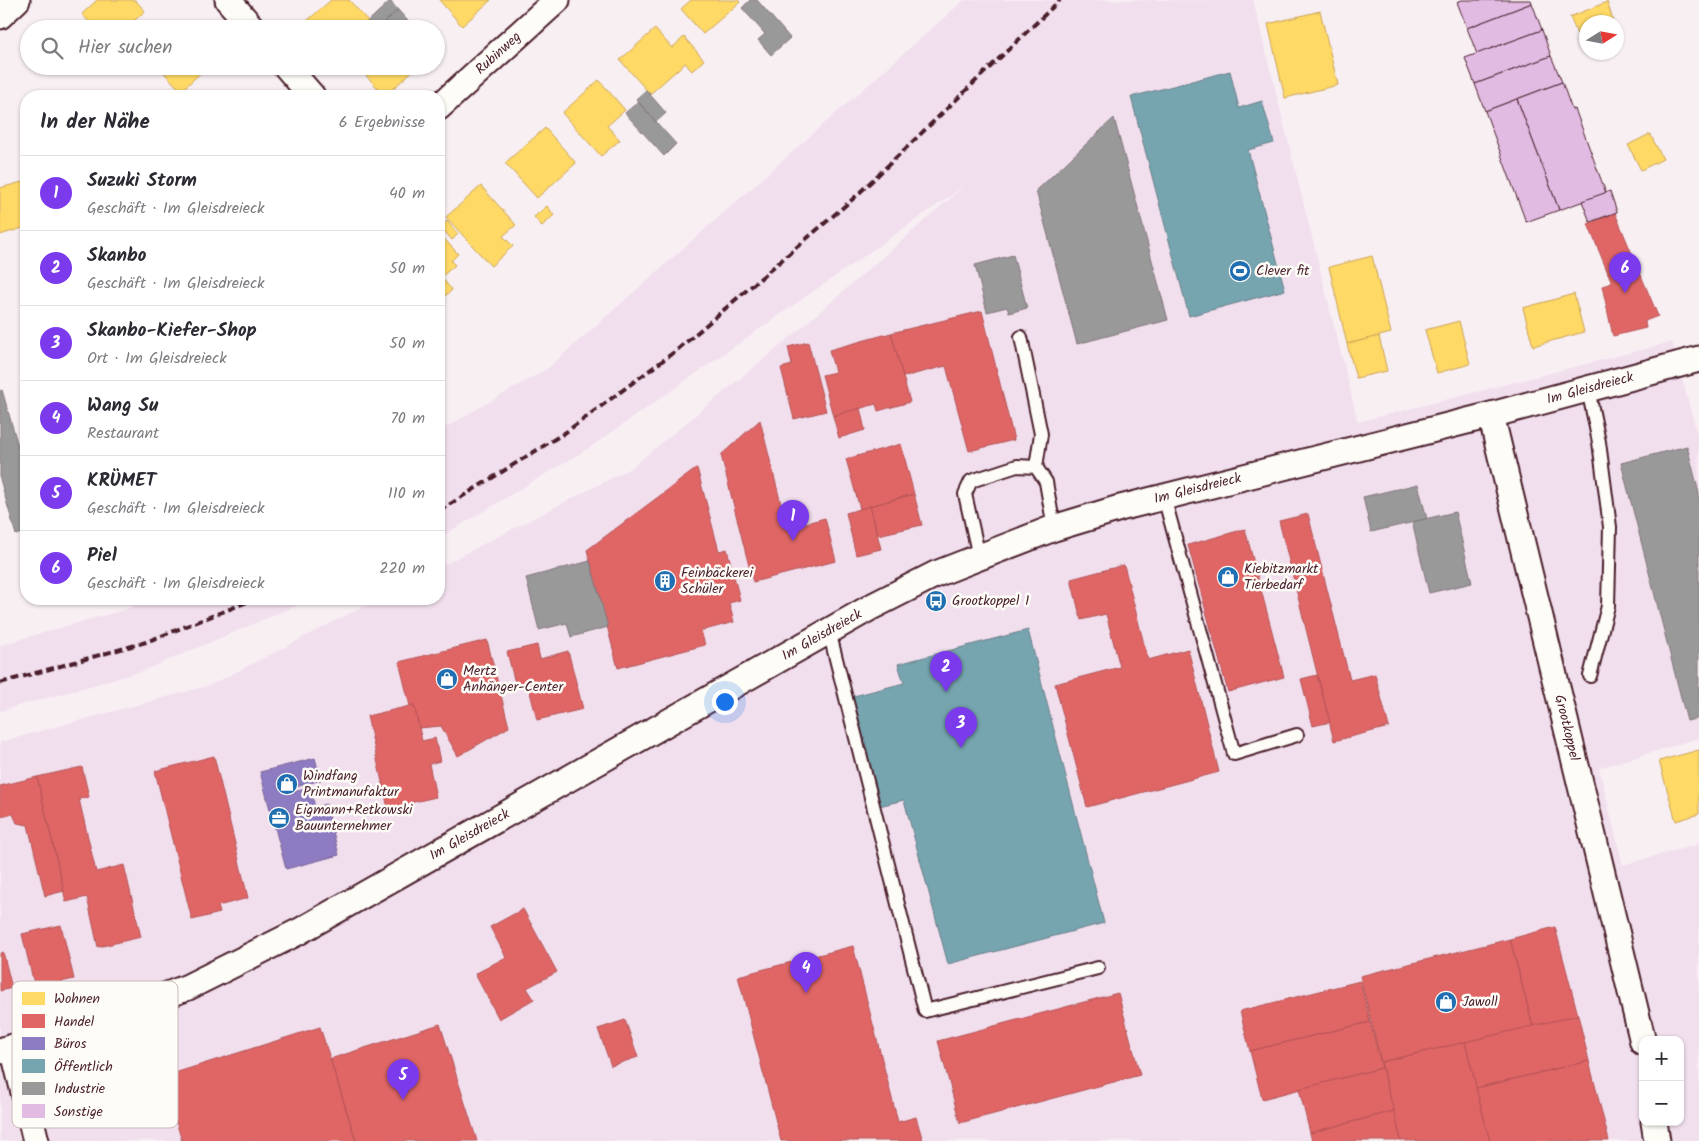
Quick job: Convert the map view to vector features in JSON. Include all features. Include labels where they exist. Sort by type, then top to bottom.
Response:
[{"type":"street","points":[[0,16],[17,0]]},
{"type":"street","points":[[228,0],[245,20]]},
{"type":"street","name":"Rubinweg","points":[[445,102],[557,0]]},
{"type":"street","points":[[294,75],[307,90]]},
{"type":"street","name":"Im Gleisdreieck","points":[[178,991],[300,931],[873,606],[936,574],[1054,528],[1120,508],[1492,415],[1699,359]]},
{"type":"street","name":"Grootkoppel","points":[[1492,415],[1642,1036]]},
{"type":"street","points":[[6,1050],[12,1068]]},
{"type":"street","points":[[1655,1126],[1657,1141]]},
{"type":"street","points":[[32,1128],[36,1141]]},
{"type":"lane","points":[[1021,337],[1041,434],[1036,467],[1046,482],[1054,528]]},
{"type":"lane","points":[[1588,389],[1599,442],[1610,527],[1608,606],[1590,676]]},
{"type":"lane","points":[[979,557],[965,494],[971,480],[1018,466],[1036,467]]},
{"type":"lane","points":[[1164,497],[1234,754],[1297,735]]},
{"type":"lane","points":[[829,631],[925,1011],[1098,968]]},
{"type":"shaded area","points":[[964,0],[1253,0],[1358,422],[1672,342],[1699,441],[1699,738],[1599,768],[1623,865],[1699,844],[1699,1141],[0,1141],[0,742],[211,685],[366,605],[445,605],[445,564],[631,468],[792,336],[963,187],[592,446],[445,534],[445,428],[547,369]]},
{"type":"shaded area","points":[[134,605],[298,605],[143,671],[0,711],[0,645],[127,609]]},
{"type":"building: Wohnen","points":[[97,0],[135,0],[145,11],[135,20],[87,20],[82,14]]},
{"type":"building: Wohnen","points":[[331,0],[349,0],[367,20],[308,20]]},
{"type":"building: Wohnen","points":[[439,0],[491,0],[462,26]]},
{"type":"building: Wohnen","points":[[691,0],[738,0],[740,2],[703,34],[681,9]]},
{"type":"building: Wohnen","points":[[1607,2],[1611,15],[1579,15],[1579,33],[1577,34],[1570,17]]},
{"type":"building: Wohnen","points":[[1320,11],[1338,85],[1285,98],[1268,24]]},
{"type":"building: Wohnen","points":[[655,29],[672,48],[684,37],[704,60],[692,71],[685,63],[650,94],[620,60]]},
{"type":"building: Wohnen","points":[[166,75],[198,75],[182,90]]},
{"type":"building: Wohnen","points":[[366,75],[408,75],[392,90],[379,90]]},
{"type":"building: Wohnen","points":[[599,80],[625,110],[607,126],[620,140],[601,156],[562,113]]},
{"type":"building: Wohnen","points":[[545,128],[576,163],[537,198],[505,163]]},
{"type":"building: Wohnen","points":[[1650,134],[1663,159],[1641,170],[1628,145]]},
{"type":"building: Wohnen","points":[[20,183],[20,229],[0,235],[0,188]]},
{"type":"building: Wohnen","points":[[481,186],[516,225],[503,236],[513,246],[491,266],[446,217]]},
{"type":"building: Wohnen","points":[[547,206],[554,215],[542,226],[534,217]]},
{"type":"building: Wohnen","points":[[447,221],[458,234],[452,240],[445,232],[445,223]]},
{"type":"building: Wohnen","points":[[445,240],[458,254],[451,261],[455,265],[445,274]]},
{"type":"building: Wohnen","points":[[1372,256],[1391,333],[1347,344],[1329,267]]},
{"type":"building: Wohnen","points":[[445,282],[452,290],[445,296]]},
{"type":"building: Wohnen","points":[[1574,294],[1584,332],[1533,346],[1523,308]]},
{"type":"building: Wohnen","points":[[1459,321],[1470,364],[1437,373],[1425,330]]},
{"type":"building: Wohnen","points":[[1379,336],[1387,371],[1356,378],[1347,344]]},
{"type":"building: Wohnen","points":[[1699,750],[1699,814],[1676,821],[1659,761]]},
{"type":"building: Handel","points":[[1615,213],[1658,316],[1645,321],[1646,328],[1613,336],[1602,286],[1612,283],[1588,224]]},
{"type":"building: Handel","points":[[982,311],[1014,440],[969,451],[946,366],[903,377],[891,333]]},
{"type":"building: Handel","points":[[891,333],[910,402],[878,411],[876,404],[833,416],[822,375],[835,372],[829,350]]},
{"type":"building: Handel","points":[[808,342],[826,411],[794,419],[781,368],[792,365],[788,347]]},
{"type":"building: Handel","points":[[860,408],[865,430],[839,438],[833,416]]},
{"type":"building: Handel","points":[[760,420],[787,528],[825,518],[836,561],[753,582],[721,455]]},
{"type":"building: Handel","points":[[901,444],[914,494],[860,509],[846,459]]},
{"type":"building: Handel","name":"Feinbäckerei Schüler","points":[[697,468],[719,551],[727,549],[740,600],[729,603],[734,622],[701,631],[705,645],[618,668],[587,550]]},
{"type":"building: Handel","points":[[914,494],[922,525],[878,535],[870,506]]},
{"type":"building: Handel","points":[[870,506],[881,549],[856,555],[846,513]]},
{"type":"building: Handel","points":[[1308,514],[1350,680],[1375,674],[1389,727],[1334,741],[1279,521]]},
{"type":"building: Handel","points":[[1245,529],[1284,677],[1228,692],[1188,545]]},
{"type":"building: Handel","points":[[1124,565],[1148,660],[1188,649],[1219,772],[1087,807],[1055,684],[1120,667],[1106,614],[1081,620],[1071,579]]},
{"type":"building: Handel","points":[[487,640],[509,727],[458,756],[441,726],[419,728],[414,705],[410,706],[399,662]]},
{"type":"building: Handel","points":[[537,645],[540,659],[568,651],[583,709],[537,720],[528,684],[516,687],[507,652]]},
{"type":"building: Handel","points":[[1317,675],[1330,722],[1313,726],[1301,679]]},
{"type":"building: Handel","points":[[414,705],[422,741],[435,738],[440,761],[429,764],[436,797],[388,808],[367,716]]},
{"type":"building: Handel","points":[[214,756],[248,898],[218,906],[220,913],[192,920],[155,771]]},
{"type":"building: Handel","points":[[82,767],[89,797],[79,799],[96,872],[124,865],[141,937],[98,947],[87,897],[66,902],[37,777]]},
{"type":"building: Handel","points":[[37,777],[64,891],[45,896],[28,825],[17,823],[13,814],[0,817],[0,786]]},
{"type":"building: Handel","points":[[523,909],[557,972],[527,988],[534,999],[499,1019],[475,974],[506,957],[490,927]]},
{"type":"building: Handel","points":[[61,925],[74,979],[65,981],[33,981],[22,934]]},
{"type":"building: Handel","points":[[1555,927],[1578,1015],[1533,1027],[1510,939]]},
{"type":"building: Handel","name":"Jawoll","points":[[1510,939],[1533,1027],[1381,1062],[1360,976]]},
{"type":"building: Handel","points":[[853,946],[898,1122],[916,1117],[923,1141],[781,1141],[738,976]]},
{"type":"building: Handel","points":[[3,952],[12,988],[0,991],[0,953]]},
{"type":"building: Handel","points":[[1360,981],[1370,1022],[1250,1051],[1240,1011]]},
{"type":"building: Handel","points":[[1118,993],[1140,1075],[960,1123],[938,1041]]},
{"type":"building: Handel","points":[[1578,1015],[1589,1061],[1476,1088],[1465,1042]]},
{"type":"building: Handel","points":[[625,1020],[638,1057],[611,1066],[598,1029]]},
{"type":"building: Handel","points":[[1370,1022],[1382,1068],[1262,1099],[1250,1051]]},
{"type":"building: Handel","points":[[440,1024],[477,1141],[356,1141],[330,1059]]},
{"type":"building: Handel","points":[[320,1027],[356,1141],[182,1141],[178,1128],[178,1072]]},
{"type":"building: Handel","points":[[1465,1042],[1490,1141],[1401,1141],[1381,1062]]},
{"type":"building: Handel","points":[[1589,1061],[1609,1141],[1490,1141],[1476,1088]]},
{"type":"building: Handel","points":[[1382,1068],[1394,1111],[1310,1133],[1299,1089]]},
{"type":"building: Handel","points":[[1394,1111],[1401,1141],[1312,1141],[1310,1133]]},
{"type":"building: Büros","points":[[315,758],[321,780],[292,788],[293,792],[310,788],[315,807],[326,804],[339,855],[286,869],[260,772]]},
{"type":"building: Öffentlich","points":[[1230,71],[1239,108],[1262,101],[1274,143],[1248,150],[1285,290],[1189,316],[1131,97]]},
{"type":"building: Öffentlich","points":[[1028,630],[1104,923],[948,964],[904,800],[879,806],[850,697],[904,683],[898,664]]},
{"type":"building: Industrie","points":[[750,0],[757,0],[790,38],[771,55],[758,40],[765,34],[742,8]]},
{"type":"building: Industrie","points":[[390,1],[398,10],[387,20],[370,20]]},
{"type":"building: Industrie","points":[[398,10],[407,20],[387,20]]},
{"type":"building: Industrie","points":[[646,90],[666,113],[656,122],[636,99]]},
{"type":"building: Industrie","points":[[638,102],[676,144],[664,156],[625,113]]},
{"type":"building: Industrie","points":[[1114,118],[1168,320],[1077,344],[1036,191]]},
{"type":"building: Industrie","points":[[1013,255],[1027,308],[1009,313],[1007,307],[987,312],[975,265]]},
{"type":"building: Industrie","points":[[2,390],[20,453],[20,534],[16,535],[0,479],[0,391]]},
{"type":"building: Industrie","points":[[1687,446],[1699,493],[1699,718],[1687,721],[1621,463]]},
{"type":"building: Industrie","points":[[1418,484],[1427,519],[1371,532],[1363,497]]},
{"type":"building: Industrie","points":[[1455,512],[1472,583],[1429,593],[1412,522]]},
{"type":"building: Industrie","points":[[590,561],[608,627],[571,637],[567,623],[539,630],[526,578]]},
{"type":"building: Sonstige","points":[[1462,0],[1531,0],[1532,3],[1467,28],[1457,2]]},
{"type":"building: Sonstige","points":[[1532,3],[1542,30],[1477,54],[1467,28]]},
{"type":"building: Sonstige","points":[[1542,30],[1551,56],[1475,84],[1465,58]]},
{"type":"building: Sonstige","points":[[1551,56],[1562,82],[1485,111],[1475,84]]},
{"type":"building: Sonstige","points":[[1562,82],[1572,110],[1575,109],[1606,193],[1559,210],[1517,99]]},
{"type":"building: Sonstige","points":[[1517,99],[1559,210],[1526,222],[1485,111]]},
{"type":"building: Sonstige","points":[[1610,191],[1617,212],[1590,222],[1582,201]]},
{"type":"railway","points":[[445,507],[566,432],[677,350],[854,198],[1060,0]]},
{"type":"railway","points":[[0,683],[146,642],[240,605]]},
{"type":"place","name":"Clever fit","points":[[1240,271]]},
{"type":"place","name":"Piel","points":[[1625,293]]},
{"type":"place","name":"Suzuki Storm","points":[[793,541]]},
{"type":"place","name":"Kiebitzmarkt Tierbedarf","points":[[1228,577]]},
{"type":"place","name":"Feinbäckerei Schüler","points":[[665,581]]},
{"type":"place","name":"Grootkoppel 1","points":[[936,601]]},
{"type":"place","name":"Mertz Anhänger-Center","points":[[447,679]]},
{"type":"place","name":"Skanbo","points":[[946,692]]},
{"type":"place","name":"Skanbo-Kiefer-Shop","points":[[961,748]]},
{"type":"place","name":"Windfang Printmanufaktur","points":[[287,784]]},
{"type":"place","name":"Eigmann+Retkowski Bauunternehmer","points":[[279,818]]},
{"type":"place","name":"Wang Su","points":[[806,993]]},
{"type":"place","name":"Jawoll","points":[[1446,1002]]},
{"type":"place","name":"KRÜMET","points":[[403,1100]]}]
